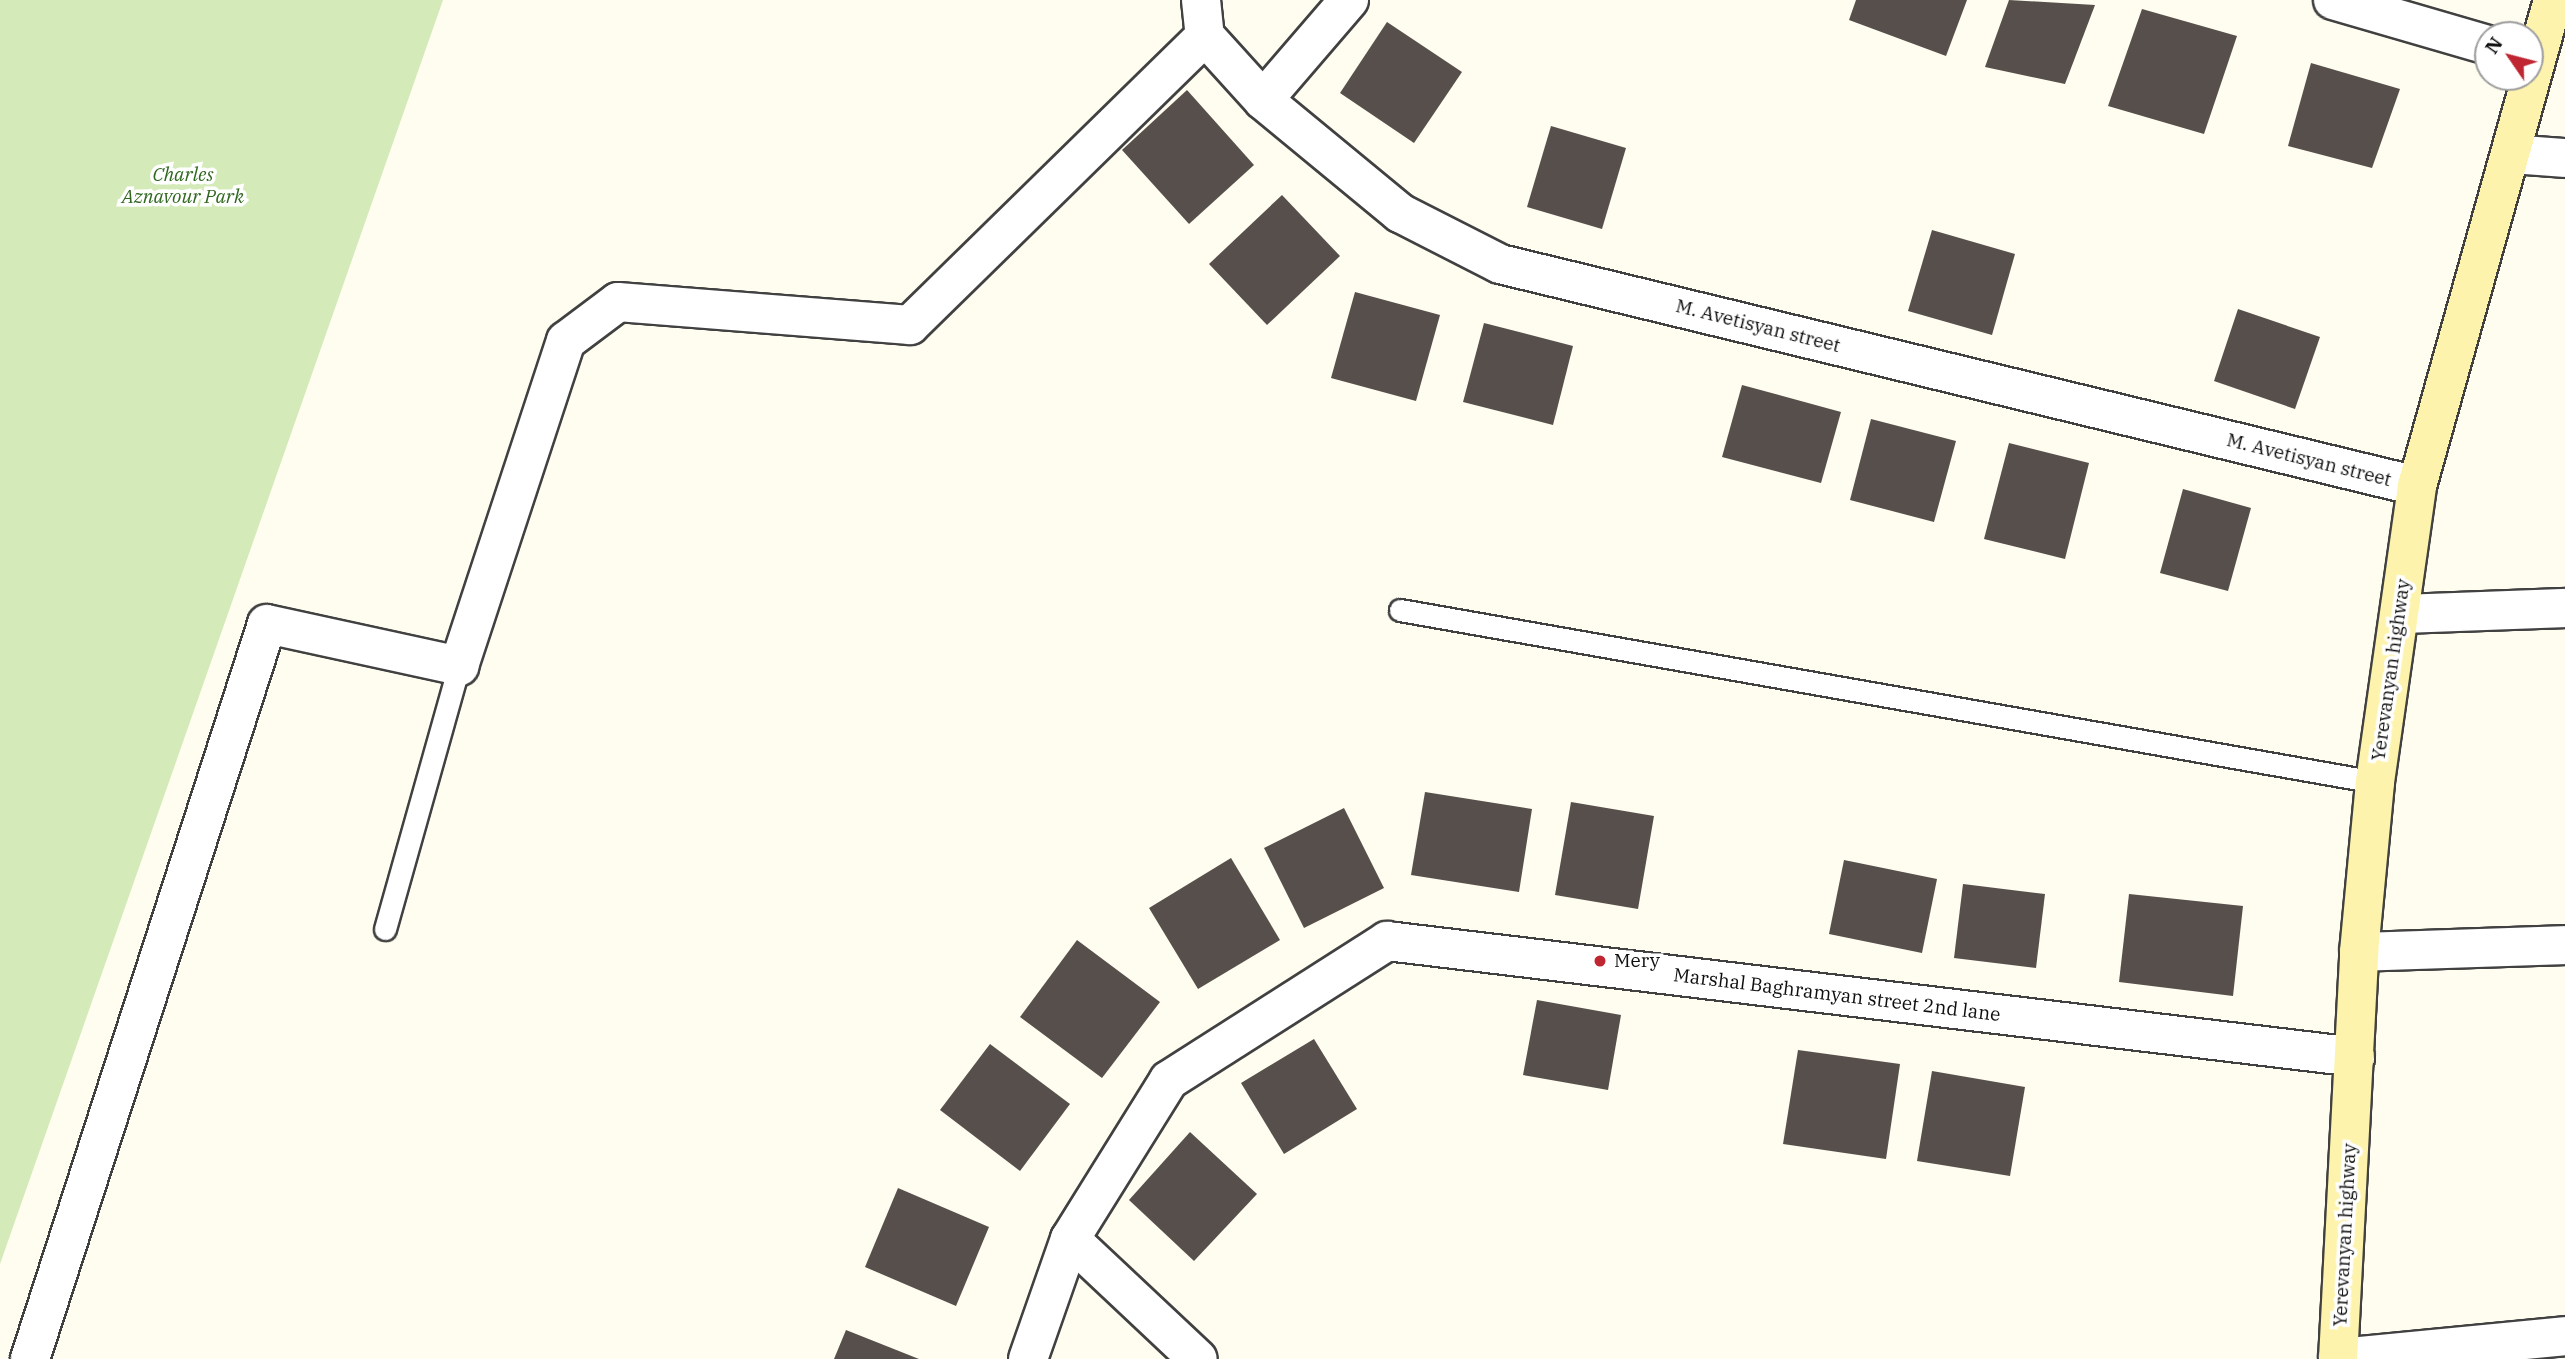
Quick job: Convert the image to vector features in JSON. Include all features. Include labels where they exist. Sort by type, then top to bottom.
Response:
[{"type":"street","points":[[1263,100],[1349,0]]},
{"type":"street","points":[[2333,0],[2474,42]]},
{"type":"street","name":"Yerevanyan highway","points":[[2544,26],[2553,0]]},
{"type":"street","points":[[30,1359],[267,624],[459,666],[566,341],[618,302],[910,325],[1203,18]]},
{"type":"street","name":"M. Avetisyan street","points":[[1203,18],[1263,100],[1400,213],[1500,264],[2417,486]]},
{"type":"street","name":"Yerevanyan highway","points":[[2338,1359],[2359,952],[2375,782],[2401,614],[2417,486],[2511,154],[2525,91]]},
{"type":"street","points":[[2511,154],[2565,158]]},
{"type":"street","points":[[2401,614],[2565,608]]},
{"type":"street","name":"Marshal Baghramyan street 2nd lane","points":[[1028,1359],[1070,1240],[1169,1080],[1387,941],[2355,1057]]},
{"type":"street","points":[[2359,952],[2565,945]]},
{"type":"street","points":[[1070,1240],[1198,1359]]},
{"type":"street","points":[[2338,1359],[2565,1336]]},
{"type":"lane","points":[[1401,610],[2375,782]]},
{"type":"lane","points":[[385,929],[459,666]]},
{"type":"green space","name":"Charles Aznavour Park","points":[[0,0],[443,0],[0,1264]]},
{"type":"building","points":[[1856,0],[1967,0],[1946,56],[1849,20]]},
{"type":"building","points":[[2009,0],[2095,5],[2065,84],[1985,67]]},
{"type":"building","points":[[2142,9],[2237,36],[2204,134],[2108,106]]},
{"type":"building","points":[[1387,22],[1462,72],[1414,143],[1340,93]]},
{"type":"building","points":[[2311,63],[2400,89],[2372,168],[2288,146]]},
{"type":"building","points":[[1187,90],[1254,165],[1189,224],[1122,150]]},
{"type":"building","points":[[1551,126],[1626,148],[1602,229],[1527,207]]},
{"type":"building","points":[[1282,195],[1340,256],[1267,325],[1209,264]]},
{"type":"building","points":[[1932,230],[2015,254],[1992,335],[1908,311]]},
{"type":"building","points":[[1355,292],[1440,315],[1416,401],[1331,378]]},
{"type":"building","points":[[2238,309],[2320,337],[2295,409],[2214,381]]},
{"type":"building","points":[[1484,323],[1573,346],[1553,425],[1463,402]]},
{"type":"building","points":[[1742,385],[1841,412],[1821,483],[1722,457]]},
{"type":"building","points":[[1871,419],[1956,441],[1934,522],[1850,500]]},
{"type":"building","points":[[2009,443],[2089,463],[2065,559],[1984,539]]},
{"type":"building","points":[[2183,489],[2251,508],[2228,591],[2160,573]]},
{"type":"building","points":[[1425,792],[1532,809],[1519,892],[1411,875]]},
{"type":"building","points":[[1571,802],[1654,816],[1638,909],[1555,895]]},
{"type":"building","points":[[1344,808],[1384,888],[1304,928],[1264,848]]},
{"type":"building","points":[[1231,858],[1280,940],[1198,989],[1149,908]]},
{"type":"building","points":[[1844,860],[1937,879],[1922,953],[1829,934]]},
{"type":"building","points":[[1963,884],[2045,894],[2036,968],[1954,958]]},
{"type":"building","points":[[2129,894],[2243,906],[2233,996],[2119,982]]},
{"type":"building","points":[[1077,940],[1160,1002],[1102,1078],[1020,1017]]},
{"type":"building","points":[[1537,1000],[1621,1015],[1608,1090],[1523,1075]]},
{"type":"building","points":[[1314,1039],[1357,1109],[1284,1154],[1241,1083]]},
{"type":"building","points":[[990,1044],[1070,1104],[1020,1171],[940,1110]]},
{"type":"building","points":[[1798,1050],[1900,1064],[1886,1159],[1783,1144]]},
{"type":"building","points":[[1932,1071],[2025,1087],[2010,1176],[1917,1161]]},
{"type":"building","points":[[1190,1132],[1257,1194],[1194,1261],[1129,1200]]},
{"type":"building","points":[[898,1188],[989,1227],[956,1306],[865,1267]]},
{"type":"building","points":[[846,1330],[919,1359],[834,1359]]},
{"type":"place","name":"Mery","points":[[1600,961]]}]
